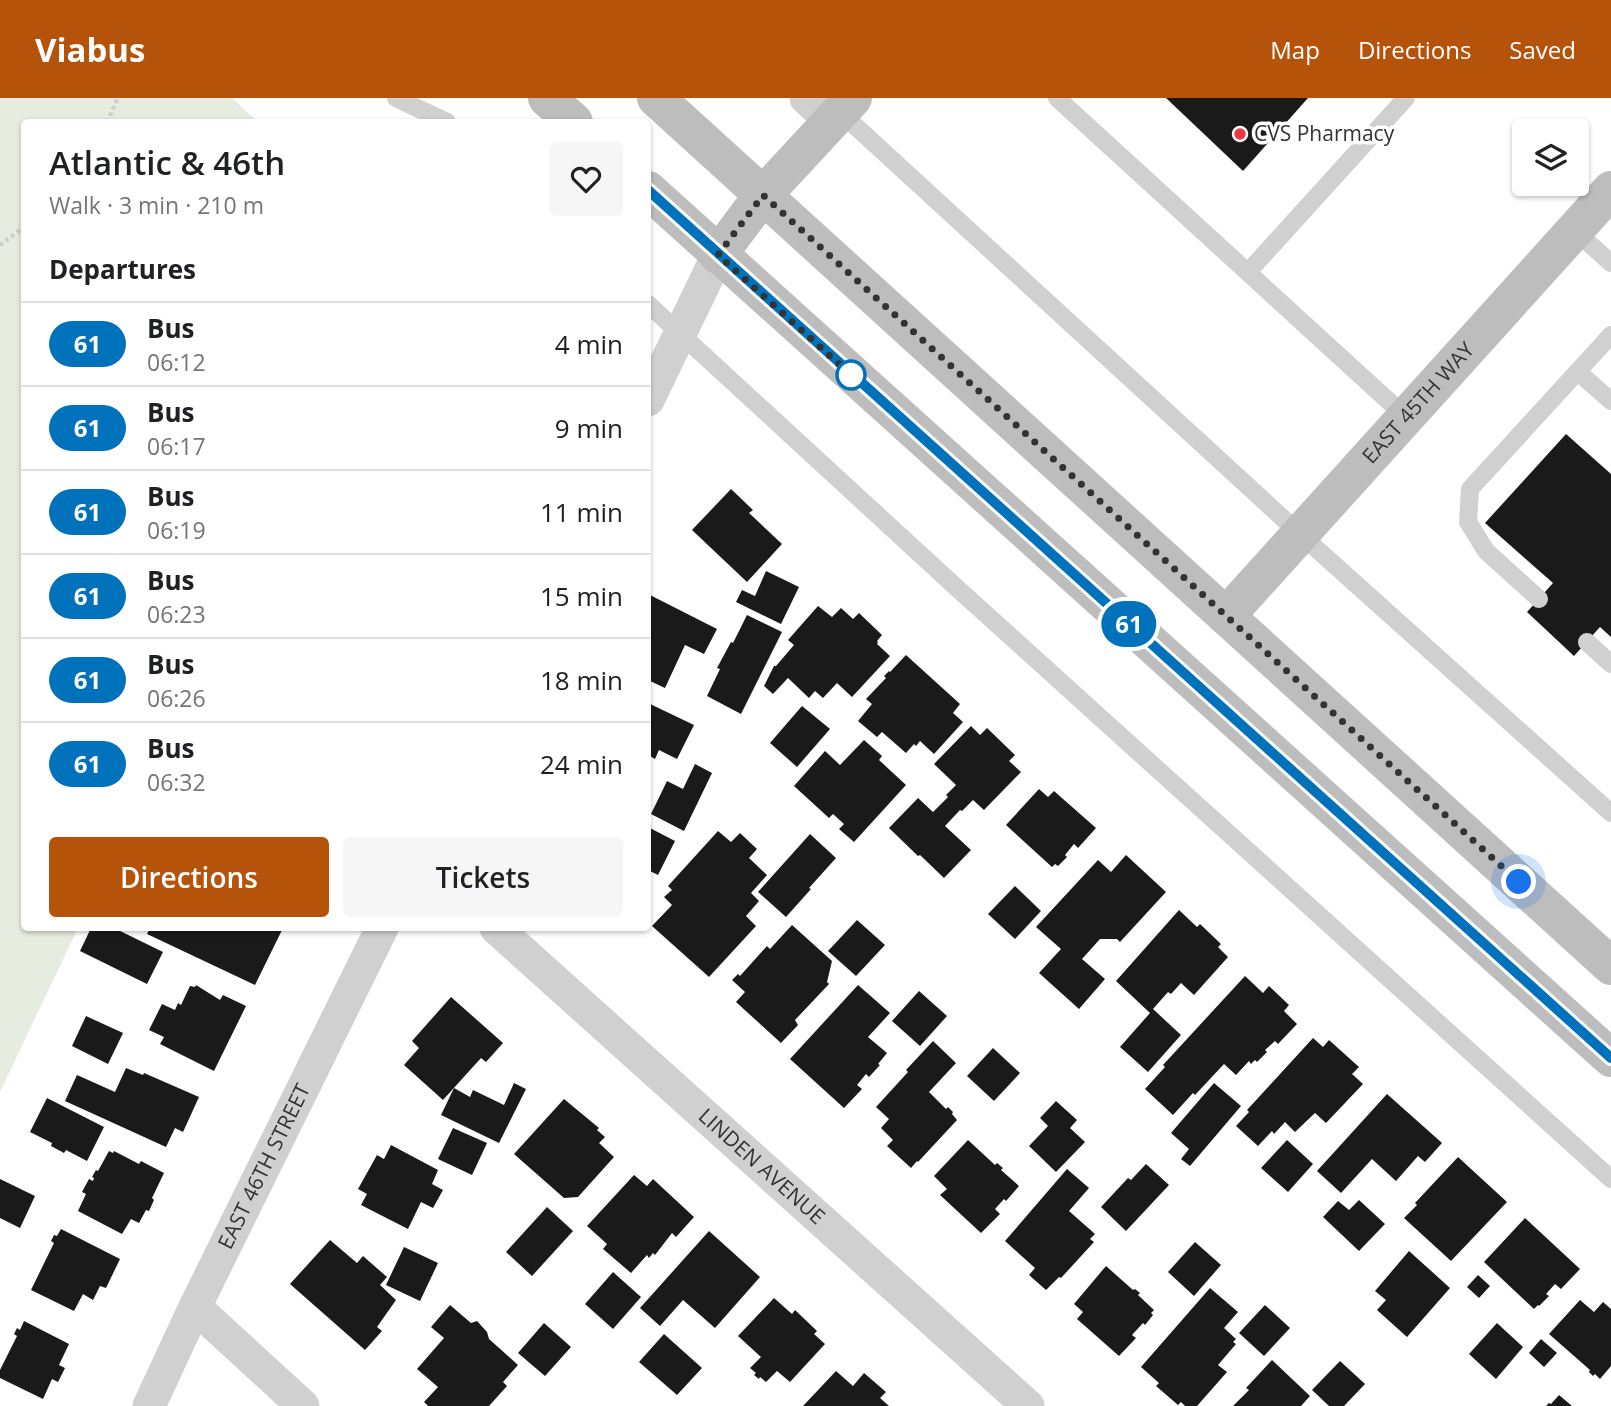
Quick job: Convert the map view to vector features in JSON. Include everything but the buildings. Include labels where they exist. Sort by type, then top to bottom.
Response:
[{"type":"main road","points":[[547,98],[571,119]]},
{"type":"main road","points":[[656,98],[1611,966]]},
{"type":"main road","points":[[718,255],[833,107]]},
{"type":"main road","name":"EAST 45TH WAY","points":[[1226,616],[1611,190]]},
{"type":"main road","points":[[651,193],[1611,1058]]},
{"type":"street","points":[[651,394],[718,255]]},
{"type":"street","name":"EAST 46TH STREET","points":[[149,1406],[381,931]]},
{"type":"street","name":"LINDEN AVENUE","points":[[499,931],[1028,1406]]},
{"type":"street","points":[[195,1307],[303,1406]]},
{"type":"lane","points":[[396,98],[441,119]]},
{"type":"lane","points":[[1057,98],[1406,417]]},
{"type":"lane","points":[[1248,272],[1406,98]]},
{"type":"lane","points":[[833,107],[1300,534],[1611,813]]},
{"type":"lane","points":[[1574,230],[1611,263]]},
{"type":"lane","points":[[651,307],[958,589],[1611,1180]]},
{"type":"lane","points":[[1539,599],[1486,551],[1468,522],[1471,489],[1611,335]]},
{"type":"lane","points":[[1578,372],[1611,401]]},
{"type":"lane","points":[[1587,642],[1611,664]]},
{"type":"path","points":[[108,119],[118,98]]},
{"type":"path","points":[[0,245],[21,228]]},
{"type":"shaded area","points":[[0,98],[232,98],[255,119],[21,119],[21,931],[77,931],[0,1092]]},
{"type":"bus line","name":"61","points":[[651,193],[1611,1058]]},
{"type":"place","name":"CVS Pharmacy","points":[[1240,134]]},
{"type":"route","points":[[851,375],[859,382],[718,255],[763,195],[1519,882]]}]
